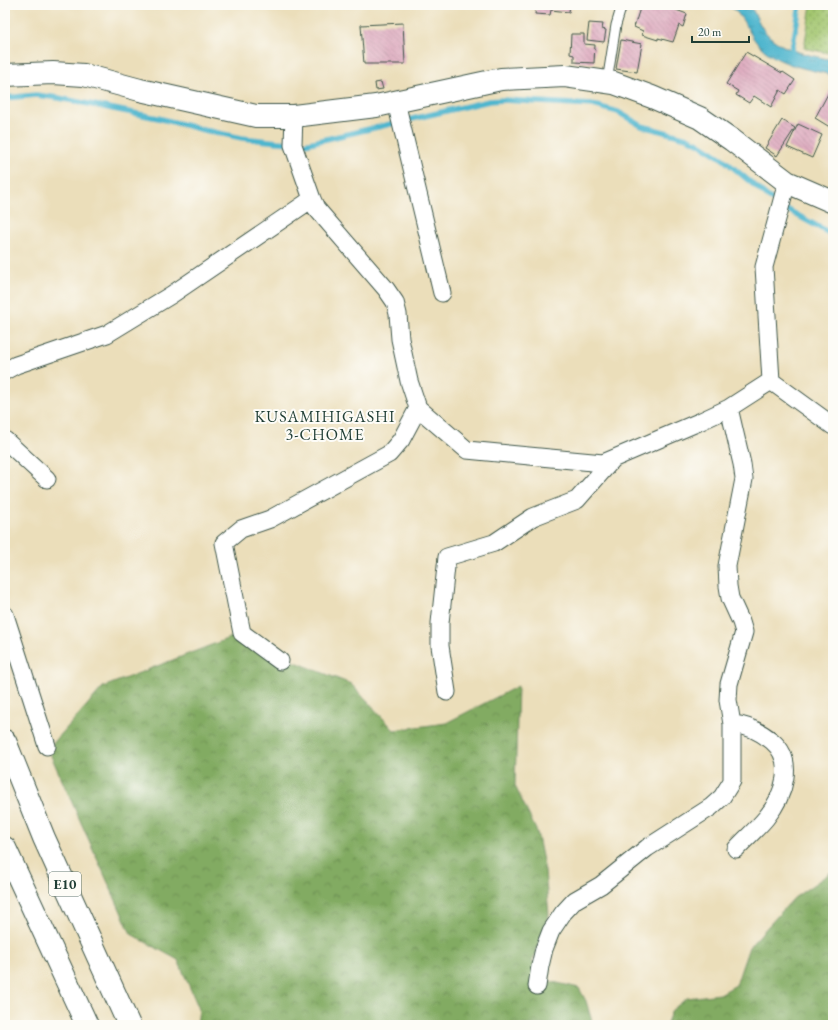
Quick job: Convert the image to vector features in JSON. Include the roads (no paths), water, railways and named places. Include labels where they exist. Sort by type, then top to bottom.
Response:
[{"type":"main road","points":[[5,75],[53,73],[84,76],[256,116],[294,131],[376,106],[399,115],[502,79],[565,76],[614,83],[652,97],[700,118],[732,140],[783,198],[833,202]]},
{"type":"main road","name":"E10","points":[[5,741],[44,838],[129,1025]]},
{"type":"main road","name":"E10","points":[[5,848],[88,1025]]},
{"type":"street","points":[[399,115],[442,293]]},
{"type":"street","points":[[294,131],[312,199],[316,208],[386,289],[395,302],[398,314],[400,339],[409,381],[418,408],[467,450],[603,463],[729,408],[771,381]]},
{"type":"street","points":[[771,381],[764,267],[783,198]]},
{"type":"street","points":[[5,371],[16,365],[107,334],[171,295],[312,199]]},
{"type":"street","points":[[771,381],[833,426]]},
{"type":"street","points":[[280,661],[242,633],[224,543],[241,529],[270,519],[389,454],[400,440],[418,408]]},
{"type":"street","points":[[537,986],[544,949],[551,931],[563,913],[575,900],[601,885],[647,848],[711,807],[722,797],[732,780],[732,724],[728,700],[729,684],[744,632],[730,598],[727,566],[744,479],[729,408]]},
{"type":"street","points":[[5,440],[47,479]]},
{"type":"street","points":[[446,692],[440,646],[440,623],[447,557],[494,543],[532,517],[577,500],[613,459]]},
{"type":"street","points":[[5,615],[47,746]]},
{"type":"street","points":[[732,724],[743,725],[766,736],[782,751],[785,764],[785,779],[777,802],[766,818],[736,849]]},
{"type":"lane","points":[[607,82],[616,25],[622,5]]},
{"type":"water","points":[[727,5],[749,5],[763,29],[777,42],[795,51],[833,60],[833,75],[792,65],[773,56],[757,43],[737,12]]},
{"type":"waterway","points":[[791,55],[800,5]]},
{"type":"waterway","points":[[5,98],[36,95],[59,98],[158,118],[242,138],[305,144],[489,101],[503,100],[593,105],[618,112],[642,126],[687,138],[698,143],[723,159],[768,197],[833,235]]},
{"type":"district","name":"KUSAMIHIGASHI 3-CHOME","points":[[325,425]]}]
